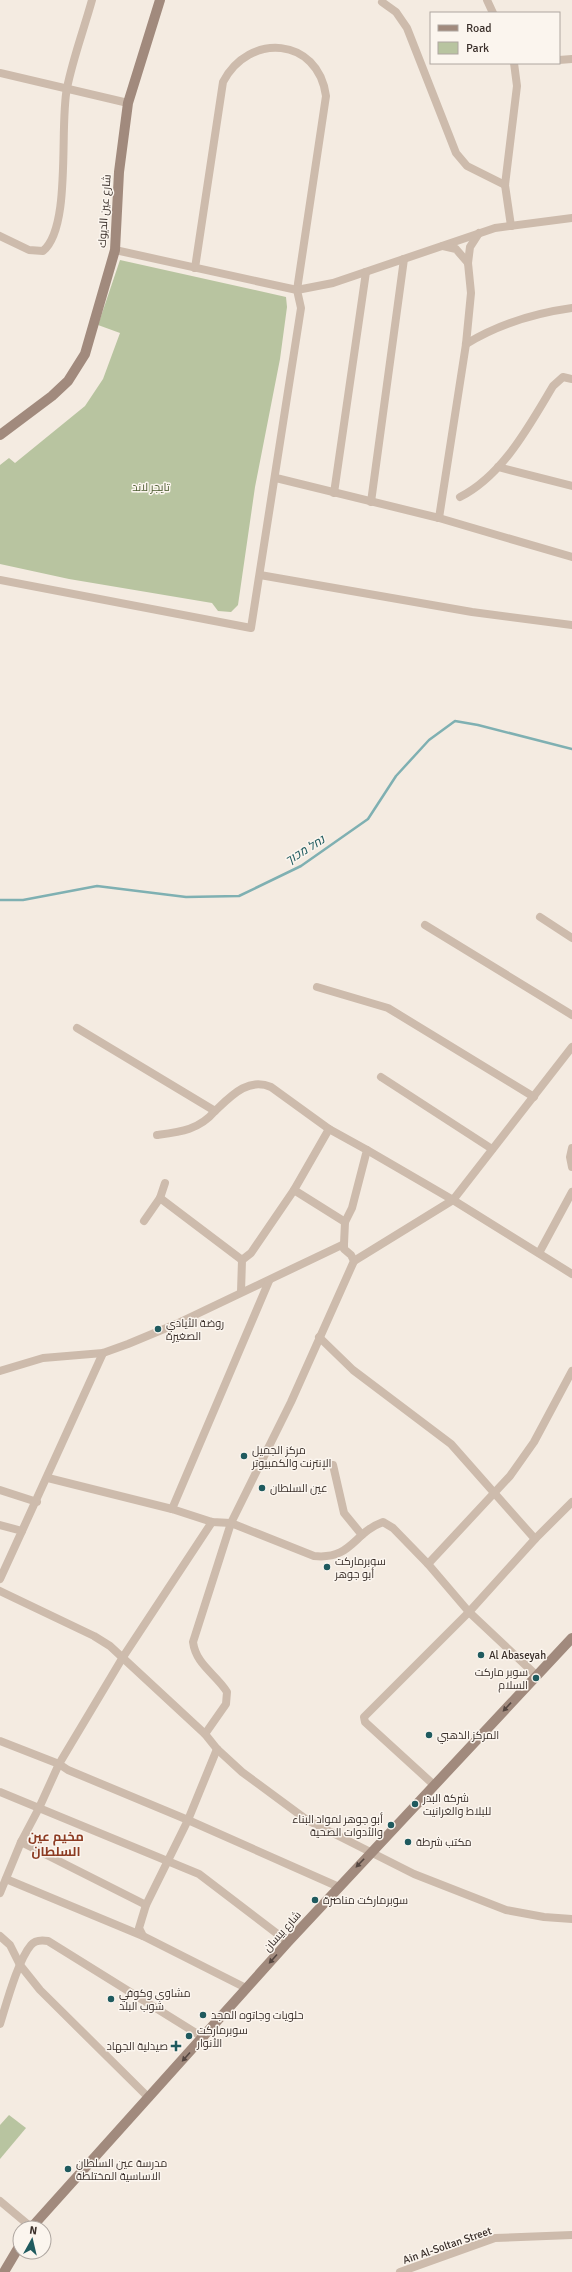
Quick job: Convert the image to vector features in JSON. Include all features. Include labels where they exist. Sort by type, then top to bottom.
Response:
[{"type":"street","points":[[0,236],[36,252],[43,251],[53,238],[59,216],[67,89],[92,0]]},
{"type":"street","name":"شارع عين الديوك","points":[[0,435],[52,396],[75,371],[85,354],[115,250],[119,172],[128,103],[160,0]]},
{"type":"street","points":[[487,0],[493,12]]},
{"type":"street","points":[[382,2],[396,12],[407,28],[456,153],[467,166],[505,185]]},
{"type":"street","points":[[0,580],[251,628],[276,478],[301,308],[297,290],[326,96],[321,79],[313,66],[301,55],[285,48],[267,48],[248,54],[236,64],[223,82],[195,268]]},
{"type":"street","points":[[560,60],[572,59]]},
{"type":"street","points":[[511,226],[505,185],[517,86],[517,64]]},
{"type":"street","points":[[0,73],[128,103]]},
{"type":"street","points":[[115,250],[297,290],[333,283],[495,228],[572,218]]},
{"type":"street","points":[[439,518],[466,344],[471,293],[468,263],[470,247],[479,233]]},
{"type":"street","points":[[442,246],[456,249],[468,263]]},
{"type":"street","points":[[371,502],[404,259]]},
{"type":"street","points":[[334,492],[366,272]]},
{"type":"street","points":[[466,344],[482,334],[513,323],[543,313],[572,308]]},
{"type":"street","points":[[460,497],[472,491],[506,458],[553,386],[563,378],[572,379]]},
{"type":"street","points":[[498,467],[572,486]]},
{"type":"street","points":[[276,478],[439,518],[572,558]]},
{"type":"street","points":[[260,575],[472,612],[572,625]]},
{"type":"street","points":[[540,917],[572,938]]},
{"type":"street","points":[[426,925],[572,1015]]},
{"type":"street","points":[[317,987],[388,1008],[534,1097]]},
{"type":"street","points":[[77,1028],[215,1111]]},
{"type":"street","points":[[205,1734],[226,1704],[227,1692],[199,1662],[194,1651],[193,1642],[231,1523],[291,1402],[354,1261],[453,1200],[572,1047]]},
{"type":"street","points":[[381,1078],[492,1149]]},
{"type":"street","points":[[157,1135],[197,1127],[207,1120],[227,1099],[246,1086],[254,1083],[263,1084],[271,1087],[329,1129],[453,1200],[572,1274]]},
{"type":"street","points":[[242,1260],[251,1253],[294,1190],[329,1129]]},
{"type":"street","points":[[572,1148],[570,1156],[572,1167]]},
{"type":"street","points":[[354,1261],[350,1254],[344,1249],[345,1222],[352,1208],[367,1150]]},
{"type":"street","points":[[144,1221],[160,1198],[165,1183]]},
{"type":"street","points":[[294,1190],[345,1222]]},
{"type":"street","points":[[539,1253],[572,1192]]},
{"type":"street","points":[[160,1198],[242,1260]]},
{"type":"street","points":[[0,1371],[43,1358],[103,1353],[164,1330],[344,1244]]},
{"type":"street","points":[[241,1292],[242,1260]]},
{"type":"street","points":[[172,1509],[269,1280]]},
{"type":"street","points":[[319,1337],[353,1370],[451,1444],[493,1494],[535,1539]]},
{"type":"street","points":[[0,1579],[4,1560],[22,1531],[37,1502],[103,1353]]},
{"type":"street","points":[[428,1564],[510,1476],[530,1447],[572,1371]]},
{"type":"street","points":[[333,1465],[344,1513],[362,1535]]},
{"type":"street","points":[[48,1478],[172,1509],[212,1522],[231,1523],[314,1556],[336,1556],[346,1550],[362,1535],[383,1522],[394,1528],[428,1564],[469,1612],[536,1675]]},
{"type":"street","points":[[0,1490],[37,1502]]},
{"type":"street","points":[[434,1785],[364,1719],[469,1612],[535,1539],[572,1502]]},
{"type":"street","points":[[0,1893],[21,1842],[39,1808],[59,1764],[123,1657],[212,1522]]},
{"type":"street","points":[[0,1525],[22,1531]]},
{"type":"street","points":[[0,1591],[94,1636],[110,1646],[123,1657],[136,1672],[205,1734],[217,1749],[242,1772],[307,1820],[372,1851],[414,1874],[495,1906],[522,1913],[572,1919]]},
{"type":"street","name":"شارع بيسان","points":[[38,2220],[204,2038],[246,1988],[288,1942],[572,1638]]},
{"type":"street","points":[[0,1741],[59,1764],[78,1775],[188,1820],[339,1887]]},
{"type":"street","points":[[143,1936],[139,1928],[139,1923],[146,1905],[166,1861],[188,1820],[217,1749]]},
{"type":"street","points":[[0,1792],[198,1874],[288,1942]]},
{"type":"street","points":[[21,1842],[146,1905]]},
{"type":"street","points":[[6,1879],[143,1936],[246,1988]]},
{"type":"street","points":[[0,1936],[10,1945],[20,1965],[60,2011],[149,2098]]},
{"type":"street","points":[[0,2024],[2,2008],[20,1965],[31,1944],[40,1940],[48,1940],[204,2038]]},
{"type":"street","points":[[0,2201],[22,2220]]},
{"type":"street","name":"Ain Al-Soltan Street","points":[[400,2272],[495,2238],[572,2235]]},
{"type":"street","points":[[4,2272],[12,2258]]},
{"type":"green space","name":"تايجر لاند","points":[[120,260],[286,297],[287,307],[280,359],[255,487],[238,605],[231,612],[218,611],[212,603],[69,579],[0,564],[0,465],[9,458],[15,463],[85,406],[103,379],[120,333],[98,325]]},
{"type":"green space","points":[[9,2115],[26,2128],[0,2159],[0,2125]]},
{"type":"waterway","name":"נחל מכוך","points":[[0,900],[23,900],[97,886],[186,897],[239,896],[301,866],[368,819],[396,776],[429,740],[455,721],[478,725],[572,749]]},
{"type":"place","name":"روضة الأيادي الصغيرة","points":[[158,1329]]},
{"type":"place","name":"مركز الجميل الإنترنت والكمبيوتر","points":[[244,1456]]},
{"type":"place","name":"عين السلطان","points":[[262,1488]]},
{"type":"place","name":"سوبرماركت أبو جوهر","points":[[327,1567]]},
{"type":"place","name":"Al Abaseyah","points":[[481,1655]]},
{"type":"place","name":"سوبر ماركت السلام","points":[[536,1678]]},
{"type":"place","name":"المركز الذهبي","points":[[429,1735]]},
{"type":"place","name":"شركة البدر للبلاط والغرانيت","points":[[415,1804]]},
{"type":"place","name":"أبو جوهر لمواد البناء والأدوات الصحية","points":[[391,1825]]},
{"type":"place","name":"مكتب شرطة","points":[[408,1842]]},
{"type":"place","name":"سوبرماركت مناصرة","points":[[315,1900]]},
{"type":"place","name":"مشاوي وكوفي شوب البلد","points":[[111,1999]]},
{"type":"place","name":"حلويات وجاتوه المجد","points":[[203,2015]]},
{"type":"place","name":"سوبرماركت الأنوار","points":[[189,2036]]},
{"type":"place","name":"صيدلية الجهاد","points":[[176,2046]]},
{"type":"place","name":"مدرسة عين السلطان الاساسية المختلطة","points":[[68,2169]]},
{"type":"district","name":"مخيم عين السلطان","points":[[56,1844]]}]
